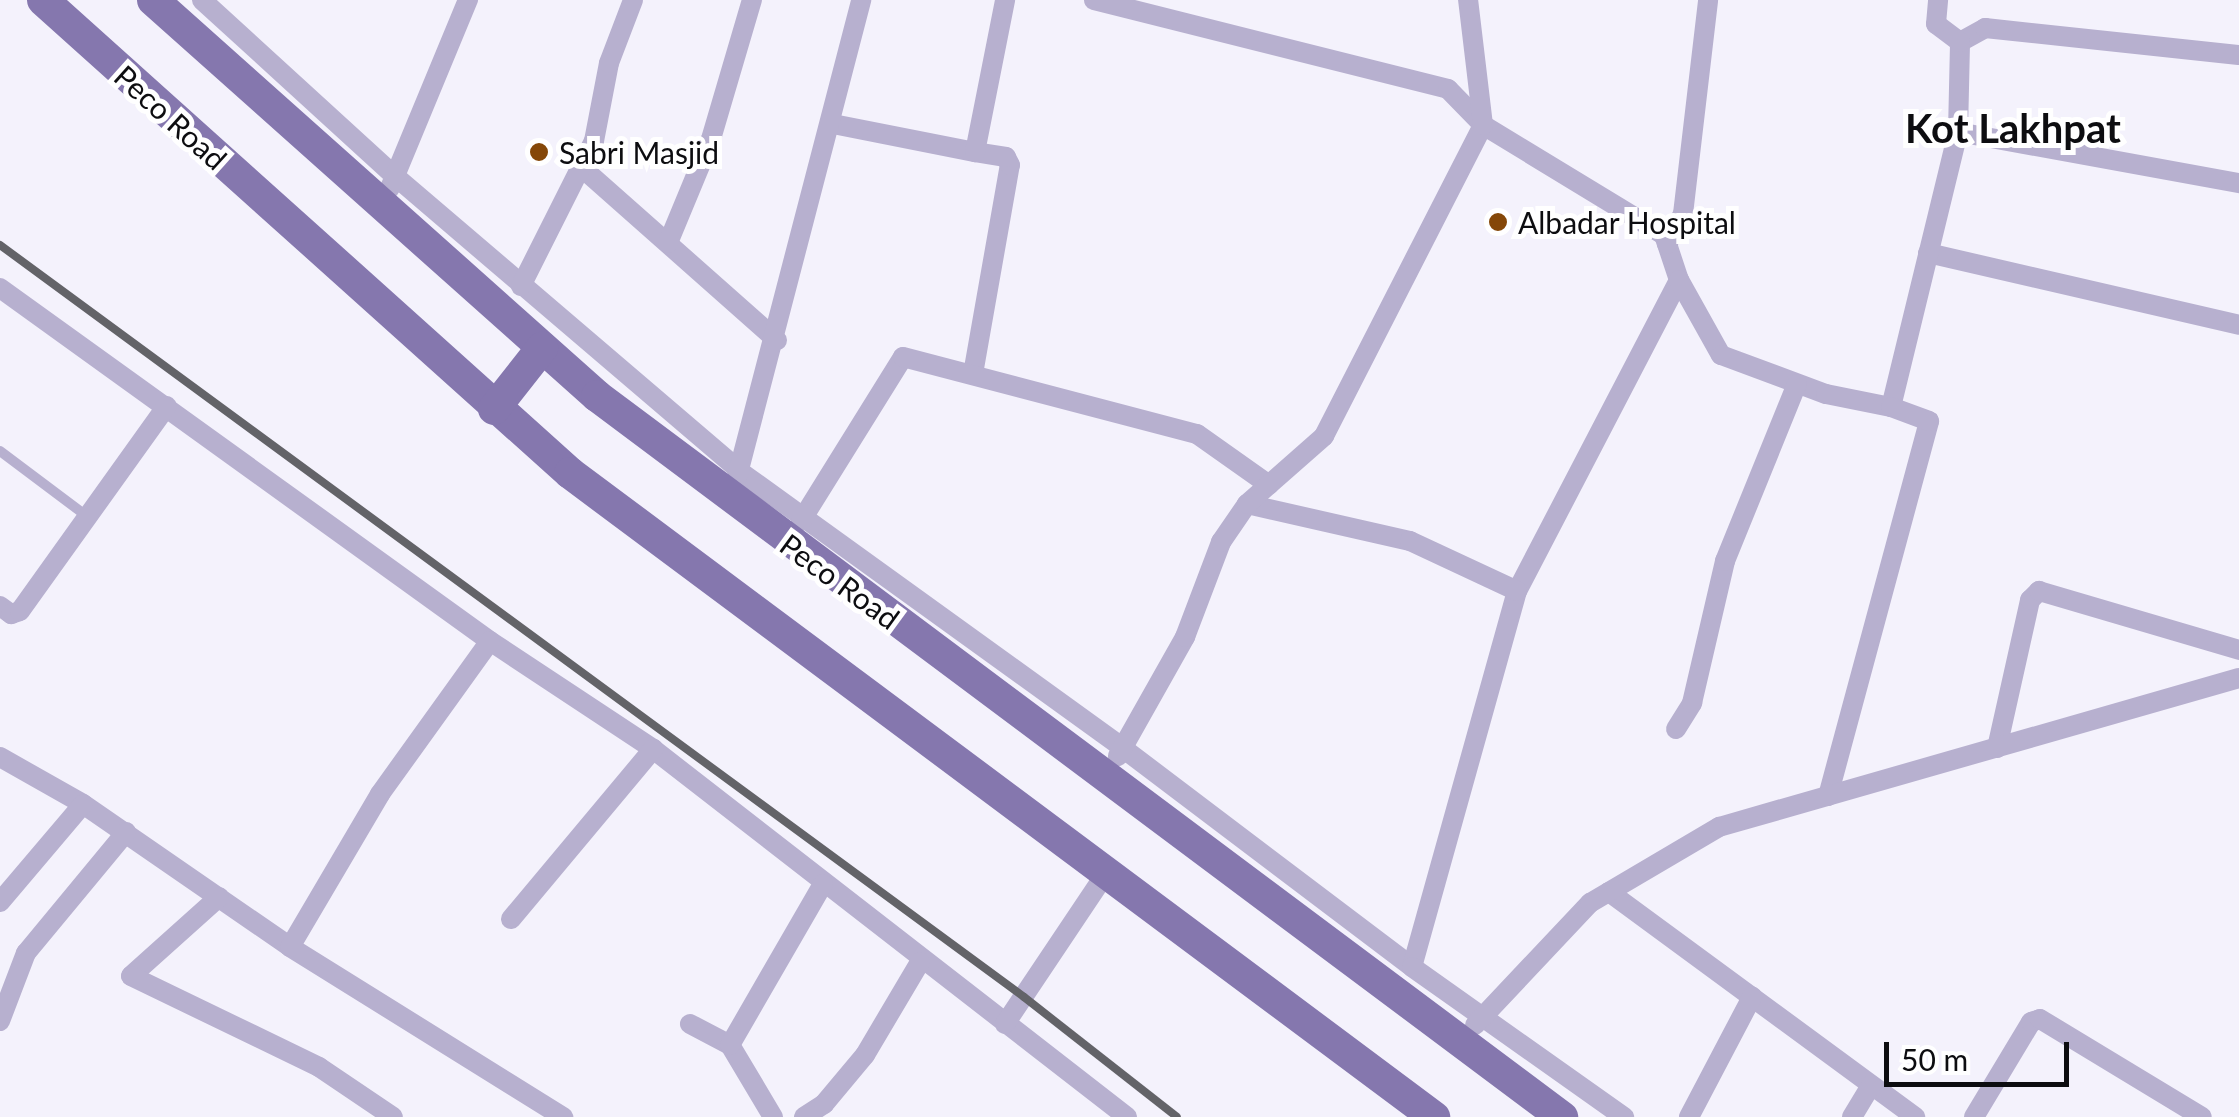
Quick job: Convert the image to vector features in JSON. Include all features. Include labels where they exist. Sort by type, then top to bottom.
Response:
[{"type":"main road","name":"Peco Road","points":[[43,0],[494,409],[570,473],[1108,870],[1434,1117]]},
{"type":"main road","name":"Peco Road","points":[[153,0],[389,190],[542,348],[1115,761],[1472,1028],[1562,1117]]},
{"type":"main road","points":[[494,409],[542,348]]},
{"type":"street","points":[[202,0],[389,190],[522,286],[733,485],[801,521],[1115,761],[1412,967],[1472,1028],[1624,1117]]},
{"type":"street","points":[[389,190],[468,0]]},
{"type":"street","points":[[522,286],[594,141],[609,63],[633,0]]},
{"type":"street","points":[[668,244],[711,139],[752,0]]},
{"type":"street","points":[[733,485],[777,340],[861,0]]},
{"type":"street","points":[[976,152],[1005,0]]},
{"type":"street","points":[[1094,0],[1448,88],[1483,125],[1664,236],[1679,280],[1721,355],[1797,384],[1891,407],[1928,421],[1828,796]]},
{"type":"street","points":[[1115,761],[1185,637],[1221,542],[1247,504],[1324,436],[1483,125],[1468,0]]},
{"type":"street","points":[[1667,244],[1683,214],[1708,0]]},
{"type":"street","points":[[1938,0],[1936,24],[1960,42]]},
{"type":"street","points":[[1960,42],[1986,28],[2239,55]]},
{"type":"street","points":[[1891,407],[1958,132],[1960,42]]},
{"type":"street","points":[[833,124],[1006,157],[1010,165],[973,374]]},
{"type":"street","points":[[1958,132],[2239,183]]},
{"type":"street","points":[[580,166],[777,340]]},
{"type":"street","points":[[1928,253],[2239,325]]},
{"type":"street","points":[[1412,967],[1518,591],[1679,280]]},
{"type":"street","points":[[0,288],[490,642],[653,749],[920,962],[1127,1117]]},
{"type":"street","points":[[801,521],[903,357],[1197,434],[1269,485]]},
{"type":"street","points":[[1676,728],[1692,703],[1725,561],[1797,384]]},
{"type":"street","points":[[0,606],[11,614],[20,610],[167,406]]},
{"type":"street","points":[[1247,504],[1410,541],[1518,591]]},
{"type":"street","points":[[1997,748],[2030,600],[2040,591],[2239,650]]},
{"type":"street","points":[[290,947],[380,794],[490,642]]},
{"type":"street","points":[[1472,1028],[1590,904],[1718,827],[2239,678]]},
{"type":"street","points":[[511,919],[653,749]]},
{"type":"street","points":[[0,757],[83,804],[290,947],[563,1117]]},
{"type":"street","points":[[0,902],[83,804]]},
{"type":"street","points":[[0,1021],[26,953],[126,832]]},
{"type":"street","points":[[1005,1024],[1108,870]]},
{"type":"street","points":[[730,1045],[822,884]]},
{"type":"street","points":[[1610,892],[1915,1117]]},
{"type":"street","points":[[219,897],[131,976],[319,1067],[393,1117]]},
{"type":"street","points":[[804,1117],[865,1055],[920,962]]},
{"type":"street","points":[[1689,1117],[1752,997]]},
{"type":"street","points":[[1974,1117],[2031,1022],[2040,1019],[2202,1117]]},
{"type":"street","points":[[690,1024],[730,1045],[774,1117]]},
{"type":"street","points":[[1852,1117],[1872,1085]]},
{"type":"lane","points":[[0,451],[88,518]]},
{"type":"railway","points":[[0,245],[1024,997],[1177,1117]]},
{"type":"place","name":"Sabri Masjid","points":[[539,152]]},
{"type":"place","name":"Albadar Hospital","points":[[1498,222]]},
{"type":"district","name":"Kot Lakhpat","points":[[2013,128]]}]
